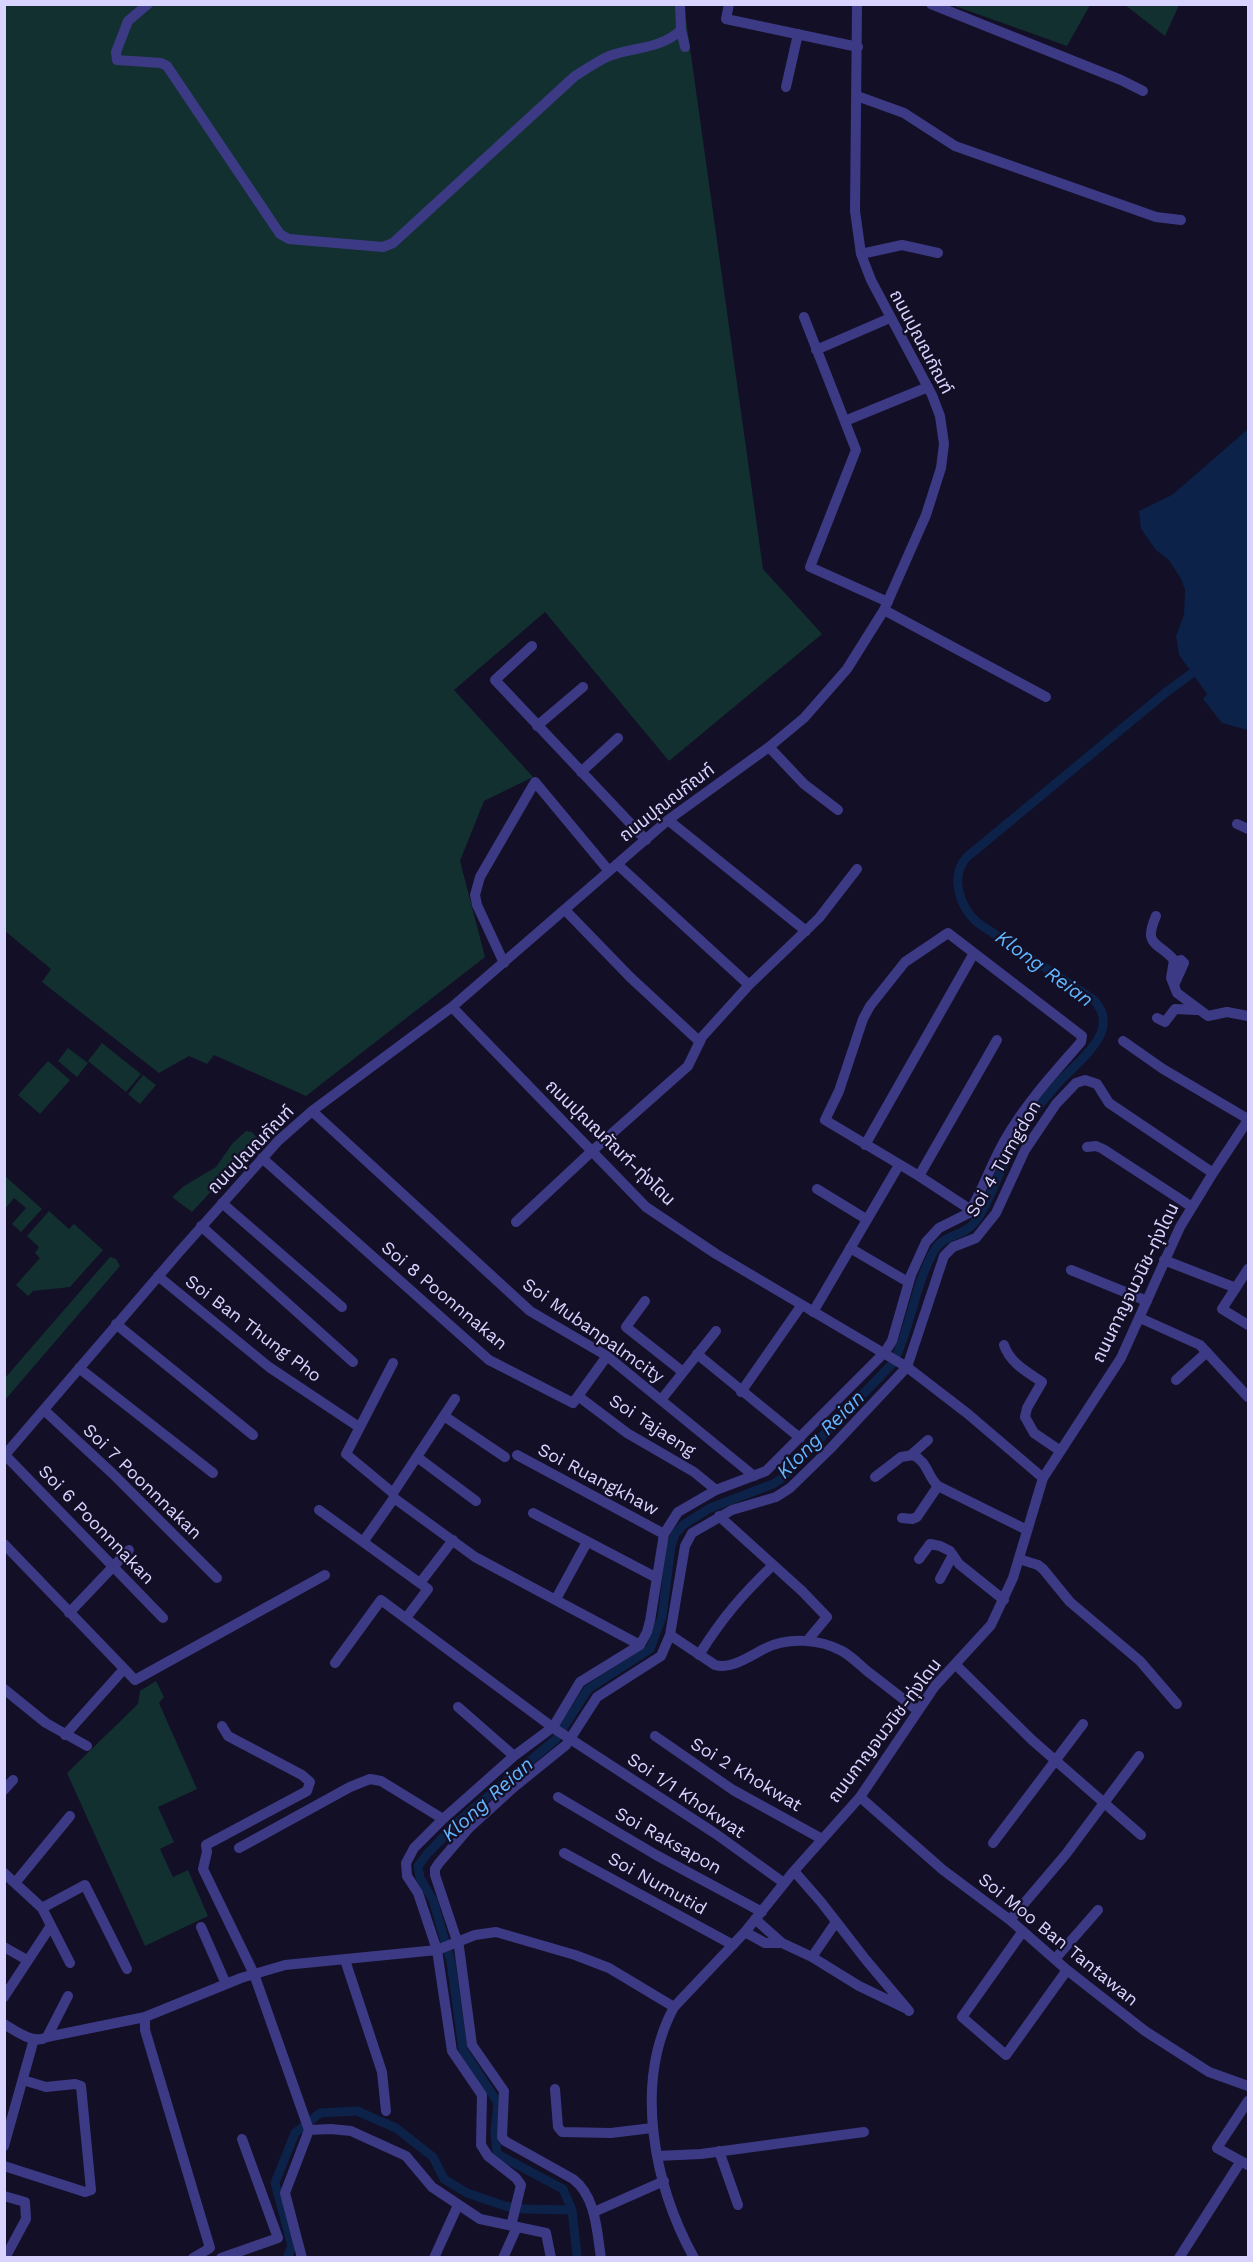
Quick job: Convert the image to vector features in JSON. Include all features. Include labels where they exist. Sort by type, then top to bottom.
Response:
[{"type":"street","points":[[148,4],[130,18],[126,25],[116,52],[117,60],[161,63],[167,66],[280,234],[289,239],[383,247],[393,243],[575,76],[609,56],[643,49],[672,39],[681,30]]},
{"type":"street","points":[[680,4],[681,30],[685,47]]},
{"type":"street","points":[[729,4],[726,19],[858,47]]},
{"type":"street","name":"ถนนปุณณกัณฑ์","points":[[5,1455],[262,1158],[312,1111],[452,1007],[668,820],[769,747],[804,718],[832,688],[860,650],[886,606],[920,531],[944,455],[940,416],[928,387],[871,280],[861,254],[855,211],[857,4]]},
{"type":"street","points":[[931,4],[1121,80],[1143,91]]},
{"type":"street","points":[[786,87],[798,34]]},
{"type":"street","points":[[857,96],[904,113],[955,146],[1156,217],[1181,220]]},
{"type":"street","points":[[861,254],[902,245],[938,253]]},
{"type":"street","points":[[804,317],[856,450],[810,567],[886,606],[1046,697]]},
{"type":"street","points":[[816,350],[890,318]]},
{"type":"street","points":[[845,421],[928,387]]},
{"type":"street","points":[[532,646],[495,680],[646,840]]},
{"type":"street","points":[[537,726],[583,687]]},
{"type":"street","points":[[581,772],[618,738]]},
{"type":"street","points":[[769,747],[804,784],[838,810]]},
{"type":"street","points":[[504,963],[477,905],[475,895],[480,877],[535,782],[613,868],[749,985]]},
{"type":"street","points":[[668,820],[806,931]]},
{"type":"street","points":[[1237,824],[1248,829]]},
{"type":"street","points":[[516,1222],[688,1066],[700,1042],[749,985],[819,918],[857,869]]},
{"type":"street","points":[[565,910],[630,977],[700,1042]]},
{"type":"street","points":[[1156,916],[1149,932],[1150,938],[1174,962],[1171,978],[1180,996],[1208,1016],[1227,1012],[1248,1016]]},
{"type":"street","points":[[503,2258],[514,2226],[521,2188],[520,2182],[488,2156],[481,2145],[482,2096],[452,2051],[437,1950],[418,1893],[405,1870],[406,1863],[414,1848],[443,1819],[514,1756],[554,1728],[580,1682],[640,1645],[647,1632],[664,1534],[673,1518],[682,1509],[716,1490],[766,1471],[886,1353],[892,1341],[908,1282],[918,1257],[930,1237],[939,1228],[962,1218],[971,1210],[997,1154],[1018,1119],[1082,1038],[948,933],[926,946],[898,970],[863,1019],[840,1091],[825,1120],[971,1210]]},
{"type":"street","points":[[865,1145],[974,953]]},
{"type":"street","name":"ถนนปุณณกัณฑ์-ทุ่งโดน","points":[[452,1007],[646,1207],[716,1254],[801,1306],[905,1365],[968,1414],[1043,1478]]},
{"type":"street","points":[[1157,1018],[1165,1022],[1175,1009],[1180,1008],[1200,1010]]},
{"type":"street","points":[[919,1176],[997,1040]]},
{"type":"street","points":[[1123,1041],[1163,1069],[1248,1120]]},
{"type":"street","name":"Soi 4 Tumgdon","points":[[905,1365],[944,1256],[953,1247],[976,1238],[996,1213],[1025,1150],[1052,1109],[1076,1083],[1085,1080],[1097,1084],[1109,1102],[1213,1173]]},
{"type":"street","name":"Soi Mubanpalmcity","points":[[312,1111],[530,1311],[607,1356],[754,1476]]},
{"type":"street","name":"ถนนกาญจนวนิช-ทุ่งโดน","points":[[694,2258],[664,2181],[652,2128],[653,2074],[656,2051],[665,2025],[674,2007],[745,1932],[794,1871],[860,1797],[935,1686],[986,1632],[1004,1600],[1019,1559],[1043,1478],[1059,1450],[1121,1358],[1148,1301],[1164,1260],[1192,1207],[1248,1120]]},
{"type":"street","points":[[1087,1147],[1096,1146],[1103,1149],[1192,1207]]},
{"type":"street","name":"Soi 8 Poonnnakan","points":[[262,1158],[489,1360],[575,1399]]},
{"type":"street","points":[[813,1312],[898,1165]]},
{"type":"street","points":[[818,1189],[866,1219]]},
{"type":"street","points":[[222,1203],[342,1307]]},
{"type":"street","points":[[201,1226],[353,1362]]},
{"type":"street","points":[[850,1248],[908,1282]]},
{"type":"street","points":[[1164,1260],[1236,1288]]},
{"type":"street","points":[[1248,1269],[1222,1309],[1248,1325]]},
{"type":"street","points":[[1071,1270],[1148,1301]]},
{"type":"street","name":"Soi Ban Thung Pho","points":[[158,1276],[269,1367],[359,1427]]},
{"type":"street","points":[[645,1301],[626,1327],[683,1372]]},
{"type":"street","points":[[741,1392],[801,1306]]},
{"type":"street","points":[[1140,1318],[1191,1340],[1207,1352],[1248,1397]]},
{"type":"street","points":[[116,1324],[253,1435]]},
{"type":"street","points":[[662,1400],[716,1331]]},
{"type":"street","points":[[1004,1345],[1015,1363],[1042,1382],[1027,1408],[1025,1417],[1034,1433],[1059,1450]]},
{"type":"street","points":[[1176,1380],[1207,1352]]},
{"type":"street","points":[[697,1354],[800,1438]]},
{"type":"street","points":[[575,1399],[607,1356]]},
{"type":"street","points":[[393,1363],[346,1454],[393,1496],[475,1557],[640,1645]]},
{"type":"street","points":[[602,2258],[594,2212],[578,2183],[503,2139],[501,2131],[504,2091],[472,2045],[456,1942],[435,1875],[436,1866],[489,1809],[561,1749],[597,1696],[661,1656],[670,1635],[687,1541],[695,1529],[738,1508],[776,1497],[790,1488],[830,1449],[905,1365]]},
{"type":"street","points":[[80,1368],[213,1473]]},
{"type":"street","points":[[363,1542],[455,1399]]},
{"type":"street","name":"Soi Tajaeng","points":[[575,1399],[694,1472],[716,1490]]},
{"type":"street","name":"Soi 7 Poonnnakan","points":[[44,1410],[112,1473],[217,1578]]},
{"type":"street","points":[[444,1416],[505,1457]]},
{"type":"street","points":[[875,1477],[901,1458],[911,1455],[928,1440]]},
{"type":"street","name":"Soi 6 Poonnnakan","points":[[5,1455],[163,1618]]},
{"type":"street","name":"Soi Ruangkhaw","points":[[517,1455],[664,1534]]},
{"type":"street","points":[[911,1455],[919,1458],[925,1464],[932,1480],[938,1486],[1027,1530]]},
{"type":"street","points":[[417,1457],[476,1501]]},
{"type":"street","points":[[902,1518],[912,1519],[917,1516],[938,1486]]},
{"type":"street","points":[[319,1510],[428,1589],[406,1618]]},
{"type":"street","points":[[533,1513],[657,1578]]},
{"type":"street","points":[[719,1516],[802,1591],[827,1617],[807,1641]]},
{"type":"street","points":[[420,1583],[453,1540]]},
{"type":"street","points":[[556,1599],[587,1542]]},
{"type":"street","points":[[4,1544],[135,1680],[325,1575]]},
{"type":"street","points":[[920,1559],[930,1544],[940,1546],[953,1555],[962,1567],[1004,1600]]},
{"type":"street","points":[[69,1613],[129,1550]]},
{"type":"street","points":[[940,1579],[953,1555]]},
{"type":"street","points":[[1019,1559],[1043,1569],[1070,1602],[1140,1661],[1177,1704]]},
{"type":"street","points":[[699,1655],[739,1598],[773,1566]]},
{"type":"street","name":"Soi 1/1 Khokwat","points":[[335,1663],[381,1600],[569,1739],[716,1834],[784,1884]]},
{"type":"street","points":[[670,1635],[715,1665],[726,1667],[773,1644],[807,1641],[837,1649],[918,1711]]},
{"type":"street","points":[[955,1664],[1056,1762],[1141,1835]]},
{"type":"street","points":[[66,1735],[124,1669]]},
{"type":"street","points":[[4,1689],[38,1718],[87,1746]]},
{"type":"street","points":[[458,1707],[514,1756]]},
{"type":"street","points":[[993,1843],[1083,1724]]},
{"type":"street","points":[[222,1726],[228,1736],[302,1775],[309,1780],[310,1786],[307,1791],[206,1845],[207,1852],[203,1869],[254,1974],[309,2130],[285,2193],[302,2258]]},
{"type":"street","name":"Soi 2 Khokwat","points":[[655,1736],[733,1790],[822,1839]]},
{"type":"street","points":[[1010,1920],[1066,1854],[1139,1756]]},
{"type":"street","points":[[239,1848],[350,1786],[370,1779],[381,1781],[443,1819]]},
{"type":"street","points":[[4,1790],[13,1780]]},
{"type":"street","name":"Soi Raksapon","points":[[558,1797],[759,1915],[782,1943]]},
{"type":"street","name":"Soi Moo Ban Tantawan","points":[[860,1797],[943,1870],[1010,1920],[1067,1970],[1145,2031],[1209,2072],[1248,2086]]},
{"type":"street","points":[[15,1883],[70,1816]]},
{"type":"street","name":"Soi Numutid","points":[[564,1853],[733,1945]]},
{"type":"street","points":[[745,1932],[765,1943],[782,1943],[812,1957],[859,1986],[909,2010],[794,1871]]},
{"type":"street","points":[[4,1873],[42,1908],[70,1963]]},
{"type":"street","points":[[42,1908],[85,1885],[128,1969]]},
{"type":"street","points":[[1055,1959],[1098,1910]]},
{"type":"street","points":[[812,1957],[836,1922]]},
{"type":"street","points":[[4,1997],[50,1927]]},
{"type":"street","points":[[201,1927],[226,1984]]},
{"type":"street","points":[[1023,1931],[962,2017],[1006,2055],[1067,1970]]},
{"type":"street","points":[[4,2024],[34,2039],[43,2040],[47,2037],[145,2017],[194,1999],[226,1984],[285,1965],[437,1950],[489,1932],[505,1933],[609,1968],[674,2007]]},
{"type":"street","points":[[4,1947],[27,1960]]},
{"type":"street","points":[[345,1960],[382,2072],[386,2111]]},
{"type":"street","points":[[47,2037],[68,1996]]},
{"type":"street","points":[[145,2017],[145,2030],[212,2253],[193,2258]]},
{"type":"street","points":[[4,2146],[34,2039]]},
{"type":"street","points":[[4,2166],[85,2192],[91,2190],[81,2086],[75,2084],[46,2087],[23,2080]]},
{"type":"street","points":[[555,2089],[559,2131],[611,2133],[652,2128]]},
{"type":"street","points":[[1179,2258],[1245,2163],[1217,2148],[1248,2102]]},
{"type":"street","points":[[309,2130],[351,2131],[406,2156],[432,2187],[480,2219],[546,2233],[551,2258]]},
{"type":"street","points":[[657,2157],[864,2132]]},
{"type":"street","points":[[221,2258],[278,2238],[242,2139]]},
{"type":"street","points":[[719,2151],[738,2205]]},
{"type":"street","points":[[594,2212],[664,2181]]},
{"type":"street","points":[[4,2196],[26,2202],[26,2219],[5,2258]]},
{"type":"street","points":[[434,2258],[458,2205]]},
{"type":"green space","points":[[4,5],[684,5],[763,569],[822,634],[669,761],[545,612],[454,690],[533,777],[484,801],[460,861],[485,957],[306,1096],[214,1055],[207,1064],[189,1056],[159,1073],[42,982],[51,969],[5,931]]},
{"type":"green space","points":[[952,5],[1090,5],[1067,46]]},
{"type":"green space","points":[[1125,5],[1179,5],[1165,36]]},
{"type":"green space","points":[[102,1043],[141,1074],[126,1092],[88,1061]]},
{"type":"green space","points":[[68,1048],[88,1063],[77,1077],[58,1061]]},
{"type":"green space","points":[[48,1061],[70,1080],[40,1114],[18,1095]]},
{"type":"green space","points":[[143,1075],[156,1085],[140,1104],[128,1094]]},
{"type":"green space","points":[[246,1131],[252,1132],[259,1140],[192,1212],[172,1197],[184,1186],[216,1167],[232,1144]]},
{"type":"green space","points":[[5,1176],[42,1209],[21,1232],[12,1224],[26,1208],[14,1198],[5,1209]]},
{"type":"green space","points":[[49,1211],[69,1229],[74,1224],[103,1250],[70,1287],[33,1291],[28,1296],[16,1285],[40,1258],[35,1253],[39,1247],[27,1236]]},
{"type":"green space","points":[[110,1257],[116,1259],[120,1266],[5,1400],[5,1378]]},
{"type":"green space","points":[[156,1681],[164,1697],[159,1703],[197,1789],[158,1807],[174,1842],[160,1849],[173,1877],[188,1870],[208,1916],[145,1946],[67,1773],[138,1704],[140,1691]]},
{"type":"water","points":[[1248,429],[1248,730],[1222,723],[1203,699],[1207,694],[1179,655],[1176,636],[1184,615],[1185,590],[1169,560],[1156,550],[1141,529],[1139,511],[1172,495]]},
{"type":"waterway","name":"Klong Reian","points":[[577,2255],[572,2210],[563,2189],[497,2154],[495,2132],[498,2103],[463,2050],[451,1962],[433,1900],[420,1878],[418,1866],[459,1821],[556,1739],[588,1689],[650,1649],[662,1617],[671,1546],[675,1534],[683,1525],[710,1508],[781,1479],[893,1363],[927,1264],[934,1251],[942,1241],[964,1231],[974,1223],[986,1204],[1019,1135],[1041,1103],[1094,1045],[1103,1023],[1102,1012],[1094,1000],[972,917],[959,892],[958,882],[962,865],[967,857],[1191,674]]},
{"type":"waterway","name":"Klong Reian","points":[[287,2258],[292,2246],[275,2183],[295,2133],[320,2113],[357,2111],[396,2128],[433,2157],[444,2179],[467,2193],[505,2206],[525,2209],[572,2210]]}]
